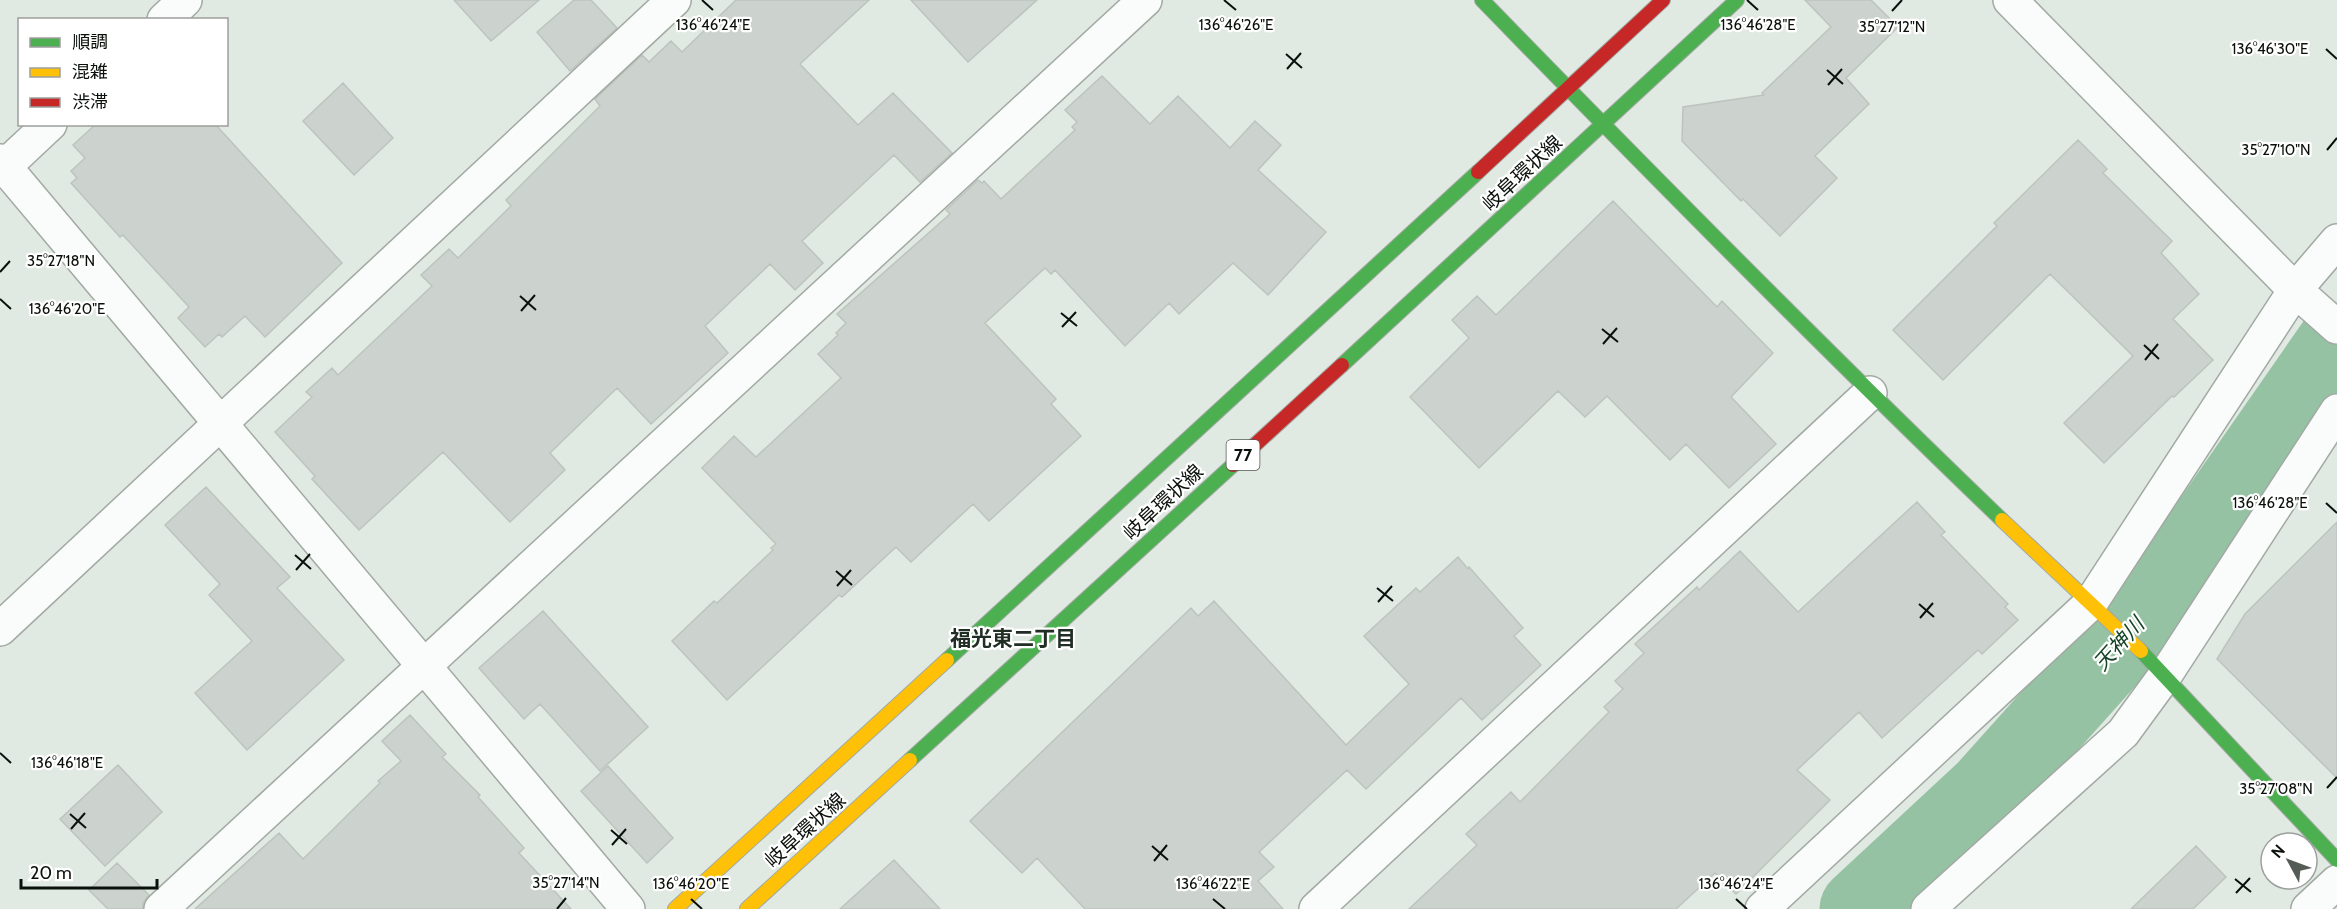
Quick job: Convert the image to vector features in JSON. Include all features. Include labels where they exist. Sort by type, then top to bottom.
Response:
[{"type":"main road","points":[[1482,0],[1568,90],[1870,393],[2160,671],[2337,860]]},
{"type":"main road","name":"岐阜環状線","points":[[675,909],[1568,90],[1663,0]]},
{"type":"main road","name":"岐阜環状線","points":[[747,909],[1737,0]]},
{"type":"street","points":[[166,18],[185,0]]},
{"type":"street","points":[[0,629],[674,0]]},
{"type":"street","points":[[161,909],[1145,0]]},
{"type":"street","points":[[2010,0],[2296,291],[2337,327]]},
{"type":"street","points":[[48,126],[2,166],[628,909]]},
{"type":"street","points":[[1762,909],[2095,609],[2296,291],[2337,241]]},
{"type":"street","points":[[1316,909],[1870,393]]},
{"type":"street","points":[[1928,909],[2123,733],[2160,671],[2337,411]]},
{"type":"street","points":[[2308,909],[2337,882]]},
{"type":"building","points":[[454,0],[539,0],[491,41]]},
{"type":"building","points":[[574,0],[591,0],[617,28],[570,71],[537,32]]},
{"type":"building","points":[[736,0],[869,0],[800,64],[858,125],[893,93],[952,153],[920,182],[894,155],[802,241],[823,263],[795,290],[770,264],[705,326],[728,353],[651,424],[617,388],[550,453],[565,470],[510,522],[443,452],[359,530],[312,479],[315,476],[275,432],[312,397],[306,392],[332,368],[338,375],[432,286],[421,275],[449,249],[458,258],[511,206],[506,200],[600,106],[595,99],[642,55],[649,62],[671,41],[682,52]]},
{"type":"building","points":[[911,0],[1037,0],[968,62]]},
{"type":"building","points":[[1805,0],[1871,0],[1898,27],[1846,78],[1869,104],[1815,156],[1837,178],[1780,236],[1743,199],[1741,201],[1682,141],[1683,107],[1764,95],[1762,93],[1831,27]]},
{"type":"building","points":[[1102,76],[1150,124],[1178,96],[1230,148],[1255,121],[1281,145],[1258,170],[1326,232],[1268,295],[1233,263],[1179,314],[1169,303],[1125,346],[1055,270],[1051,274],[1045,268],[985,323],[1056,399],[1051,404],[1081,436],[989,521],[973,504],[911,562],[896,547],[842,597],[839,595],[727,700],[672,641],[714,601],[717,603],[773,550],[771,548],[776,544],[702,468],[734,436],[756,457],[841,378],[818,354],[838,335],[836,333],[846,323],[837,314],[950,214],[946,210],[978,180],[982,183],[984,181],[1001,199],[1075,130],[1072,127],[1077,122],[1065,110]]},
{"type":"building","points":[[343,83],[393,138],[354,175],[303,121]]},
{"type":"building","points":[[94,126],[217,126],[342,263],[265,337],[245,316],[222,337],[219,334],[205,347],[178,318],[189,307],[123,235],[120,237],[71,183],[77,178],[71,171],[85,158],[73,145]]},
{"type":"building","points":[[2078,140],[2107,169],[2103,173],[2172,241],[2161,253],[2199,294],[2173,319],[2213,360],[2174,397],[2172,396],[2104,463],[2064,423],[2133,356],[2050,274],[1943,380],[1893,330],[1997,226],[1994,223]]},
{"type":"building","points":[[1613,201],[1717,307],[1722,301],[1773,353],[1731,397],[1776,444],[1729,488],[1686,444],[1670,460],[1607,396],[1585,417],[1558,391],[1479,468],[1410,397],[1469,338],[1452,320],[1477,296],[1496,315]]},
{"type":"building","points":[[206,487],[290,577],[277,588],[344,660],[247,750],[195,693],[252,641],[209,595],[220,584],[165,525]]},
{"type":"building","points":[[1917,502],[1945,532],[1941,535],[2008,604],[2005,607],[2018,620],[1982,654],[1978,650],[1882,738],[1859,712],[1797,770],[1830,800],[1736,894],[1715,873],[1676,909],[1409,909],[1477,845],[1466,834],[1511,792],[1520,802],[1609,712],[1604,707],[1623,689],[1615,681],[1644,653],[1635,644],[1697,587],[1699,590],[1740,551],[1798,612]]},
{"type":"building","points":[[2337,522],[2337,778],[2217,659],[2245,614]]},
{"type":"building","points":[[1458,557],[1523,628],[1514,636],[1541,665],[1482,720],[1461,698],[1366,789],[1347,770],[1259,852],[1274,867],[1258,881],[1283,909],[1085,909],[1037,858],[1022,873],[970,821],[1191,608],[1198,616],[1214,601],[1346,745],[1409,684],[1364,636],[1416,588],[1420,592]]},
{"type":"building","points":[[543,611],[648,727],[600,771],[540,704],[524,719],[479,668]]},
{"type":"building","points":[[410,715],[446,754],[442,757],[480,795],[478,797],[524,848],[519,853],[571,909],[195,909],[279,833],[303,859],[380,783],[378,781],[401,761],[382,741]]},
{"type":"building","points":[[118,765],[162,812],[105,866],[60,819]]},
{"type":"building","points":[[608,766],[673,838],[647,863],[581,791]]},
{"type":"building","points":[[2196,846],[2226,877],[2193,909],[2131,909]]},
{"type":"building","points":[[894,860],[940,909],[840,909]]},
{"type":"building","points":[[117,863],[149,895],[143,903],[143,909],[108,909],[89,890]]},
{"type":"waterway","name":"天神川","points":[[1860,909],[1986,792],[2160,598],[2337,344]]},
{"type":"traffic: fast","points":[[1482,0],[1610,132],[1870,392],[2002,520]]},
{"type":"traffic: fast","points":[[1342,365],[1737,0]]},
{"type":"traffic: fast","points":[[947,660],[1478,172]]},
{"type":"traffic: fast","points":[[910,760],[1233,465]]},
{"type":"traffic: fast","points":[[2141,651],[2337,860]]},
{"type":"traffic: slow","points":[[2002,520],[2141,651]]},
{"type":"traffic: slow","points":[[675,909],[947,660]]},
{"type":"traffic: slow","points":[[747,909],[910,760]]},
{"type":"traffic: jam","points":[[1478,172],[1663,0]]},
{"type":"traffic: jam","points":[[1233,465],[1342,365]]},
{"type":"district","name":"福光東二丁目","points":[[1013,639]]}]
